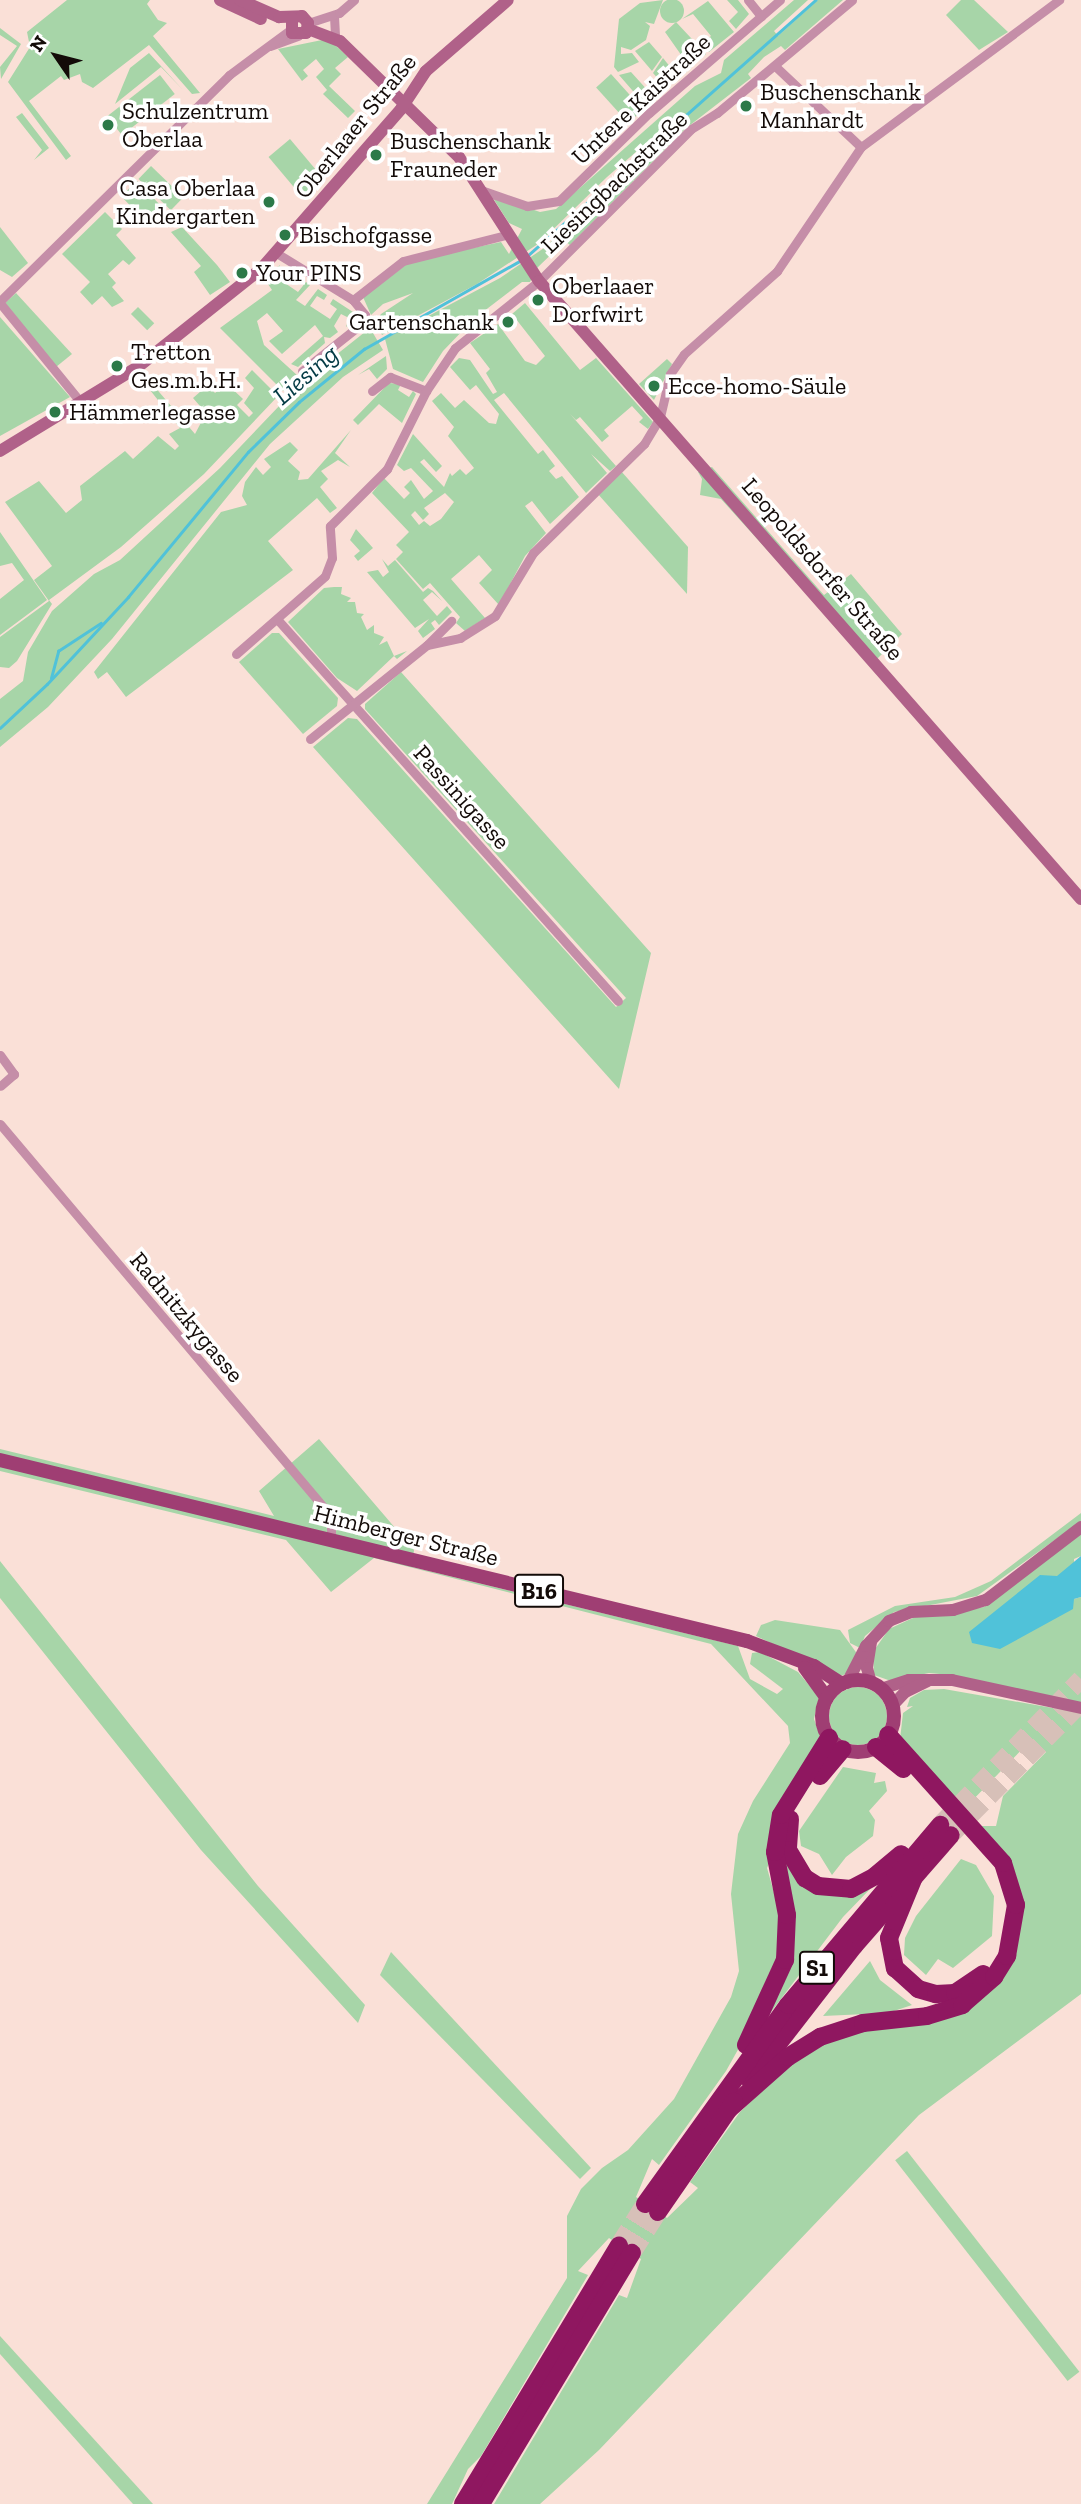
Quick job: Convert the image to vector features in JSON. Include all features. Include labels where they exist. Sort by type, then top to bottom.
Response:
[{"type":"highway","points":[[719,2109],[788,2057],[820,2037],[863,2023],[927,2016],[962,2005],[994,1977],[1007,1956],[1016,1905],[1003,1863],[882,1741]]},
{"type":"highway","points":[[882,1741],[983,1852],[1002,1885],[1005,1929],[998,1952],[972,1984],[956,1993],[918,1989],[895,1968],[889,1938],[914,1877]]},
{"type":"highway","points":[[836,1743],[790,1819],[788,1850],[804,1878],[834,1890],[851,1889],[940,1832]]},
{"type":"highway","points":[[719,2109],[785,1960],[789,1937],[775,1852],[776,1832],[781,1815],[836,1743]]},
{"type":"highway","name":"S1","points":[[719,2109],[914,1877],[940,1832]]},
{"type":"highway","name":"S1","points":[[652,2208],[788,2005],[940,1832]]},
{"type":"highway","points":[[463,2504],[625,2249],[481,2504]]},
{"type":"main road","points":[[220,0],[275,24],[335,37],[459,157],[506,235]]},
{"type":"main road","points":[[240,0],[297,27]]},
{"type":"main road","name":"Oberlaaer Straße","points":[[0,451],[82,404],[139,366],[278,254],[404,102],[426,71],[508,0]]},
{"type":"main road","name":"Leopoldsdorfer Straße","points":[[506,235],[539,281],[1081,899]]},
{"type":"main road","name":"Himberger Straße","points":[[0,1460],[747,1641],[845,1683]]},
{"type":"main road","points":[[928,1681],[905,1692],[892,1706],[882,1741],[860,1752],[836,1743],[822,1718],[827,1698],[845,1683],[871,1641],[900,1615],[953,1610],[986,1600],[1081,1527]]},
{"type":"main road","points":[[871,1641],[867,1668],[876,1686],[892,1706]]},
{"type":"main road","points":[[799,1662],[827,1698]]},
{"type":"main road","points":[[845,1683],[876,1686],[909,1680],[952,1680],[1081,1708]]},
{"type":"street","points":[[82,404],[0,302],[256,52],[297,27],[334,16],[354,0]]},
{"type":"street","points":[[748,0],[761,16]]},
{"type":"street","name":"Untere Kaistraße","points":[[481,190],[540,208],[559,201],[649,113],[780,0]]},
{"type":"street","name":"Liesingbachstraße","points":[[236,654],[325,576],[332,558],[330,526],[387,469],[439,369],[476,328],[539,281],[691,129],[775,66],[852,0]]},
{"type":"street","points":[[427,645],[460,638],[495,616],[533,553],[636,453],[660,417],[673,369],[777,271],[861,147],[1059,0]]},
{"type":"street","points":[[334,16],[335,37]]},
{"type":"street","points":[[272,40],[275,24]]},
{"type":"street","points":[[256,52],[297,27]]},
{"type":"street","points":[[775,66],[861,147]]},
{"type":"street","points":[[353,300],[403,261],[506,235]]},
{"type":"street","points":[[278,254],[353,300],[365,315],[360,325],[302,371]]},
{"type":"street","points":[[372,391],[390,377],[426,391]]},
{"type":"street","name":"Passinigasse","points":[[277,620],[618,1001]]},
{"type":"street","points":[[310,739],[427,645],[452,621]]},
{"type":"street","points":[[0,1055],[14,1070],[13,1077],[0,1086]]},
{"type":"street","name":"Radnitzkygasse","points":[[0,1124],[326,1510],[331,1521],[331,1539]]},
{"type":"green space","points":[[672,-1],[683,6],[684,11],[677,22],[672,23],[661,16],[660,11],[667,0]]},
{"type":"green space","points":[[67,0],[150,0],[147,4],[158,20],[167,23],[153,36],[200,93],[192,94],[149,45],[93,88],[82,82],[80,74],[64,80],[61,76],[29,101],[71,156],[66,160],[8,82],[30,47],[27,32]]},
{"type":"green space","points":[[663,0],[654,24],[645,22],[650,26],[646,40],[631,50],[621,47],[621,54],[632,53],[639,62],[618,72],[614,67],[619,19],[640,3]]},
{"type":"green space","points":[[727,0],[738,0],[749,14],[736,29],[729,21],[738,12]]},
{"type":"green space","points":[[794,0],[808,0],[774,31],[778,36],[818,0],[843,0],[785,50],[781,46],[764,57],[748,74],[751,78],[685,129],[570,245],[565,241],[537,268],[530,282],[522,282],[475,318],[477,322],[471,322],[443,351],[423,382],[393,369],[385,339],[500,278],[544,248],[681,120],[673,120],[607,177],[538,244],[477,284],[382,335],[375,323],[381,314],[413,293],[383,304],[371,315],[363,297],[411,261],[501,242],[509,254],[522,229],[509,223],[491,195],[540,212],[556,209],[695,86],[721,73],[724,60]]},
{"type":"green space","points":[[961,0],[974,0],[1008,32],[979,50],[946,15]]},
{"type":"green space","points":[[708,1],[734,32],[709,52],[701,44],[711,36],[693,14],[682,19]]},
{"type":"green space","points":[[676,22],[706,54],[683,75],[674,67],[684,59],[665,32]]},
{"type":"green space","points":[[0,28],[21,44],[1,79],[0,67],[17,46],[0,35]]},
{"type":"green space","points":[[322,40],[332,42],[348,57],[335,68],[341,74],[329,86],[355,111],[348,118],[323,94],[327,90],[316,77],[324,69],[316,59],[303,70],[308,76],[302,81],[278,49]]},
{"type":"green space","points":[[649,42],[662,57],[652,71],[635,51]]},
{"type":"green space","points":[[149,53],[183,90],[161,67],[115,104],[130,68]]},
{"type":"green space","points":[[663,58],[679,78],[666,88],[653,73]]},
{"type":"green space","points":[[631,72],[650,93],[660,86],[663,93],[645,105],[619,75]]},
{"type":"green space","points":[[611,74],[643,110],[628,123],[596,87]]},
{"type":"green space","points":[[160,75],[175,94],[122,135],[107,116]]},
{"type":"green space","points":[[22,113],[49,148],[34,160],[42,150],[16,117]]},
{"type":"green space","points":[[290,139],[323,178],[301,196],[269,157]]},
{"type":"green space","points":[[151,166],[183,197],[171,210],[138,179]]},
{"type":"green space","points":[[137,181],[167,212],[151,227],[121,196]]},
{"type":"green space","points":[[105,212],[122,229],[116,235],[136,258],[129,265],[123,260],[108,274],[116,283],[112,287],[124,301],[112,307],[102,296],[92,305],[80,292],[90,282],[62,254]]},
{"type":"green space","points":[[0,227],[28,263],[12,277],[0,270]]},
{"type":"green space","points":[[182,227],[230,282],[210,295],[194,272],[201,266],[171,232]]},
{"type":"green space","points":[[280,265],[276,277],[298,292],[306,282],[310,285],[296,300],[305,306],[318,289],[327,295],[324,300],[317,296],[310,306],[330,319],[337,309],[330,304],[333,299],[353,312],[353,321],[346,327],[349,318],[341,314],[334,326],[338,332],[330,338],[324,337],[325,343],[298,367],[291,364],[323,336],[315,325],[282,354],[269,341],[283,331],[267,313],[257,321],[264,345],[298,376],[283,391],[220,328],[272,290],[264,278]]},
{"type":"green space","points":[[16,293],[72,354],[56,367],[5,303]]},
{"type":"green space","points":[[525,303],[580,370],[596,358],[653,422],[648,429],[639,422],[643,418],[632,406],[604,430],[609,436],[602,442],[580,417],[576,420],[570,414],[616,466],[610,471],[591,454],[607,473],[586,493],[504,393],[494,400],[538,454],[543,450],[555,466],[549,471],[556,479],[562,476],[579,497],[550,524],[532,501],[525,506],[546,533],[525,556],[499,605],[479,583],[492,570],[479,555],[451,579],[485,618],[465,631],[456,623],[460,617],[430,583],[423,589],[396,559],[403,552],[396,545],[409,532],[372,493],[384,478],[404,499],[410,493],[404,487],[411,480],[424,499],[433,491],[411,468],[404,471],[397,465],[413,434],[442,466],[436,472],[424,459],[420,462],[444,487],[450,473],[452,476],[460,469],[466,475],[474,468],[448,436],[454,427],[432,401],[441,393],[455,408],[464,400],[489,423],[496,424],[499,414],[476,385],[470,390],[450,367],[459,358],[470,360],[493,394],[497,392],[486,373],[490,369],[470,343],[498,324],[525,361],[536,365],[545,356],[512,314]],"holes":[[[445,493],[454,502],[441,519],[430,526],[424,521],[419,525],[411,515],[415,511],[423,520],[429,514],[424,508]]]},
{"type":"green space","points":[[138,307],[154,323],[147,330],[131,314]]},
{"type":"green space","points":[[0,317],[70,397],[0,436]]},
{"type":"green space","points":[[370,328],[383,350],[343,377],[270,444],[112,639],[48,707],[0,747],[0,699],[23,681],[28,652],[52,611],[94,574],[120,560],[220,468],[302,382]]},
{"type":"green space","points":[[386,356],[387,369],[377,379],[369,369],[358,375]]},
{"type":"green space","points":[[667,359],[672,364],[654,400],[639,384]]},
{"type":"green space","points":[[252,370],[278,396],[204,474],[121,547],[49,600],[52,604],[17,661],[9,668],[0,667],[0,637],[49,601],[34,580],[52,566],[5,502],[39,481],[66,513],[82,500],[80,486],[125,451],[133,459],[158,436],[175,450],[179,446],[169,434],[180,428],[150,390],[154,386],[195,434],[206,413],[193,398],[208,385],[215,393],[226,383],[243,399],[237,405],[249,417],[253,413],[244,403],[254,388],[245,378]]},
{"type":"green space","points":[[389,383],[401,384],[398,390],[409,397],[413,391],[416,394],[402,423],[379,404],[358,425],[353,420]]},
{"type":"green space","points":[[351,430],[335,453],[350,467],[338,460],[321,471],[328,479],[320,487],[337,508],[330,513],[317,498],[268,541],[293,570],[126,697],[107,672],[98,679],[94,672],[221,512],[247,505],[242,496],[245,482],[256,467],[263,475],[271,467],[264,459],[290,442],[298,450],[288,461],[300,472],[298,480],[308,479]]},
{"type":"green space","points":[[712,467],[824,595],[851,574],[902,634],[871,665],[721,499],[700,495],[702,479],[698,472]]},
{"type":"green space","points":[[621,471],[688,547],[687,594],[597,493]]},
{"type":"green space","points":[[356,529],[373,548],[358,561],[354,556],[360,551],[350,540]]},
{"type":"green space","points":[[0,532],[47,600],[0,635],[0,599],[24,580],[12,563],[0,566]]},
{"type":"green space","points":[[382,559],[388,566],[395,560],[423,592],[428,588],[433,591],[442,601],[432,592],[423,600],[437,616],[447,606],[452,612],[439,625],[435,620],[431,623],[435,629],[423,638],[418,631],[429,619],[415,628],[367,572],[378,570],[383,577],[389,572]]},
{"type":"green space","points":[[342,587],[341,594],[351,598],[347,602],[355,602],[357,613],[364,614],[361,617],[367,630],[374,625],[374,633],[384,637],[379,645],[387,641],[394,656],[357,691],[337,678],[288,622],[324,588]]},
{"type":"green space","points":[[272,633],[279,633],[338,698],[337,706],[303,734],[239,662]]},
{"type":"green space","points":[[401,672],[651,953],[619,1089],[313,747],[348,718],[357,719],[616,1007],[626,998],[365,709],[365,704]]},
{"type":"green space","points":[[319,1439],[414,1550],[412,1567],[738,1646],[750,1679],[777,1694],[783,1689],[750,1664],[752,1653],[760,1652],[798,1672],[819,1697],[814,1719],[821,1739],[767,1868],[784,1928],[783,1945],[749,2030],[726,2071],[659,2165],[652,2159],[636,2197],[667,2218],[698,2188],[690,2182],[740,2112],[806,2049],[982,1996],[1020,1913],[979,1826],[996,1826],[1003,1796],[1046,1752],[1031,1740],[965,1808],[900,1739],[903,1713],[913,1706],[907,1707],[910,1698],[924,1690],[944,1689],[1081,1713],[1081,1994],[919,2115],[599,2450],[540,2504],[494,2504],[619,2295],[627,2298],[641,2259],[609,2238],[578,2271],[588,2275],[481,2456],[468,2469],[452,2504],[427,2504],[567,2278],[567,2216],[581,2189],[602,2168],[628,2150],[674,2099],[731,1997],[739,1971],[731,1894],[738,1834],[753,1801],[790,1743],[788,1726],[711,1644],[374,1558],[331,1592],[286,1540],[0,1471],[0,1449],[274,1516],[259,1491]]},
{"type":"green space","points":[[1081,1513],[1081,1521],[977,1596],[894,1612],[865,1636],[860,1648],[850,1643],[848,1630],[895,1606],[955,1597],[991,1581]]},
{"type":"green space","points":[[1081,1533],[1081,1556],[1074,1559],[1074,1599],[1081,1597],[1081,1703],[951,1675],[929,1673],[891,1681],[874,1675],[873,1652],[889,1629],[915,1617],[984,1607]]},
{"type":"green space","points":[[0,1561],[258,1886],[365,2005],[358,2023],[201,1850],[0,1598]]},
{"type":"green space","points":[[775,1620],[840,1630],[858,1655],[849,1673],[840,1676],[756,1636],[761,1625]]},
{"type":"green space","points":[[858,1687],[869,1689],[882,1700],[887,1716],[885,1727],[874,1740],[858,1745],[847,1743],[834,1732],[829,1716],[831,1705],[842,1692]]},
{"type":"green space","points":[[829,1748],[833,1751],[786,1820],[785,1852],[792,1870],[815,1889],[846,1893],[871,1888],[843,1917],[768,2016],[789,1957],[791,1936],[778,1838],[793,1800]]},
{"type":"green space","points":[[843,1767],[876,1773],[874,1783],[885,1781],[887,1791],[869,1811],[875,1820],[873,1836],[846,1857],[832,1875],[819,1854],[801,1846],[799,1831]]},
{"type":"green space","points":[[961,1859],[976,1865],[994,1896],[992,1936],[953,1968],[938,1959],[926,1975],[904,1955],[905,1938],[916,1916]]},
{"type":"green space","points":[[391,1952],[591,2168],[580,2179],[380,1975]]},
{"type":"green space","points":[[870,1961],[880,1980],[912,2005],[888,2013],[823,2016]]},
{"type":"green space","points":[[907,2151],[1079,2372],[1068,2381],[895,2160]]},
{"type":"green space","points":[[0,2336],[153,2504],[133,2504],[0,2354]]},
{"type":"water","points":[[1081,1556],[1081,1597],[1074,1599],[1073,1609],[1000,1649],[972,1643],[969,1632],[1040,1575],[1057,1576]]},
{"type":"waterway","name":"Liesing","points":[[526,257],[815,0]]},
{"type":"waterway","name":"Liesing","points":[[0,728],[47,684],[128,597],[248,452],[299,402],[364,349],[521,260]]},
{"type":"waterway","points":[[51,678],[58,651],[101,623]]},
{"type":"tunnel","points":[[940,1825],[1081,1679]]},
{"type":"tunnel","points":[[951,1835],[1081,1703]]},
{"type":"tunnel","points":[[619,2245],[645,2204]]},
{"type":"tunnel","points":[[632,2253],[658,2212]]},
{"type":"place","name":"Buschenschank Manhardt","points":[[746,106]]},
{"type":"place","name":"Schulzentrum Oberlaa","points":[[108,125]]},
{"type":"place","name":"Buschenschank Frauneder","points":[[376,155]]},
{"type":"place","name":"Casa Oberlaa Kindergarten","points":[[269,202]]},
{"type":"place","name":"Bischofgasse","points":[[285,235]]},
{"type":"place","name":"Your PINS","points":[[242,273]]},
{"type":"place","name":"Oberlaaer Dorfwirt","points":[[538,300]]},
{"type":"place","name":"Gartenschank","points":[[508,322]]},
{"type":"place","name":"Tretton Ges.m.b.H.","points":[[117,366]]},
{"type":"place","name":"Ecce-homo-Säule","points":[[654,386]]},
{"type":"place","name":"Hämmerlegasse","points":[[55,412]]}]
